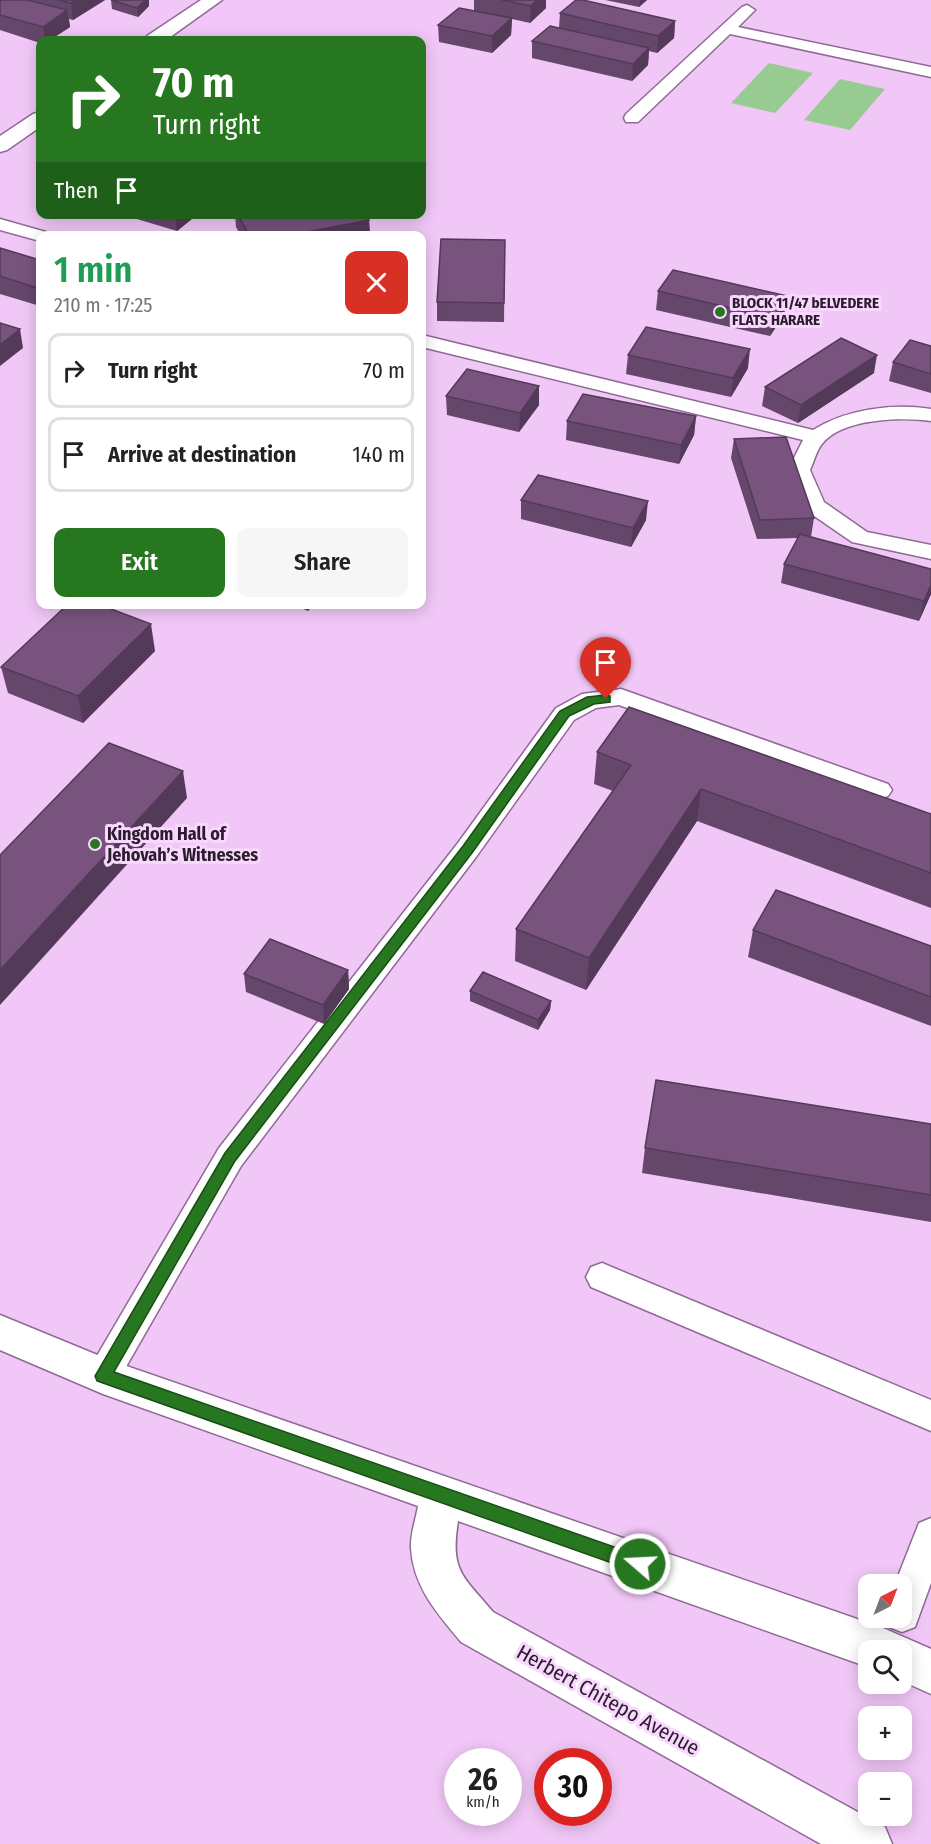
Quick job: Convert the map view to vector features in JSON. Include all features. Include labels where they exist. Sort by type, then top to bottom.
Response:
[{"type":"street","points":[[160,36],[213,0]]},
{"type":"street","points":[[0,146],[36,121]]},
{"type":"street","points":[[0,1332],[103,1376],[858,1641]]},
{"type":"street","name":"Herbert Chitepo Avenue","points":[[441,1494],[432,1548],[441,1584],[477,1627],[868,1844]]},
{"type":"street","points":[[912,1663],[931,1672]]},
{"type":"lane","points":[[632,118],[747,10]]},
{"type":"lane","points":[[727,29],[931,72]]},
{"type":"lane","points":[[0,224],[36,235]]},
{"type":"lane","points":[[426,342],[816,437],[860,417],[918,412],[931,415]]},
{"type":"lane","points":[[816,437],[799,470],[815,506],[860,537],[931,552]]},
{"type":"lane","points":[[103,1376],[230,1157],[467,850],[565,714],[591,700],[621,697],[879,790]]},
{"type":"lane","points":[[602,1277],[931,1416]]},
{"type":"lane","points":[[912,1586],[931,1535]]},
{"type":"green space","points":[[769,63],[813,73],[775,113],[731,103]]},
{"type":"green space","points":[[840,79],[885,89],[850,130],[804,120]]},
{"type":"building","points":[[0,0],[27,0],[67,10],[43,27],[0,15]]},
{"type":"building","points":[[57,0],[76,0],[71,3]]},
{"type":"building","points":[[111,0],[145,0],[137,8]]},
{"type":"building","points":[[502,0],[537,0],[531,6]]},
{"type":"building","points":[[576,0],[675,21],[658,36],[560,13]]},
{"type":"building","points":[[459,8],[512,18],[492,36],[438,25]]},
{"type":"building","points":[[550,26],[649,48],[633,64],[532,41]]},
{"type":"building","points":[[240,219],[369,220],[312,231],[247,231]]},
{"type":"building","points":[[441,239],[505,240],[504,303],[437,302]]},
{"type":"building","points":[[0,248],[36,259],[36,288],[0,276]]},
{"type":"building","points":[[673,270],[787,296],[773,318],[658,291]]},
{"type":"building","points":[[0,323],[20,329],[0,345]]},
{"type":"building","points":[[646,327],[750,349],[733,378],[628,355]]},
{"type":"building","points":[[841,338],[877,355],[801,405],[765,387]]},
{"type":"building","points":[[910,340],[931,346],[931,374],[893,362]]},
{"type":"building","points":[[467,369],[539,386],[520,413],[446,396]]},
{"type":"building","points":[[583,394],[696,416],[681,445],[567,421]]},
{"type":"building","points":[[786,437],[814,518],[760,520],[734,439]]},
{"type":"building","points":[[538,475],[648,501],[633,528],[521,500]]},
{"type":"building","points":[[800,534],[931,569],[931,585],[924,601],[784,564]]},
{"type":"building","points":[[63,609],[111,609],[151,624],[78,696],[1,667]]},
{"type":"building","points":[[629,707],[931,814],[931,873],[701,789],[589,958],[516,929],[631,765],[597,752]]},
{"type":"building","name":"Kingdom Hall of Jehovah’s Witnesses","points":[[109,743],[183,771],[0,970],[0,855]]},
{"type":"building","points":[[776,890],[931,946],[931,997],[753,930]]},
{"type":"building","points":[[270,939],[348,970],[323,1005],[244,974]]},
{"type":"building","points":[[483,972],[551,1001],[538,1020],[470,991]]},
{"type":"building","points":[[656,1080],[931,1124],[931,1195],[645,1148]]},
{"type":"place","name":"BLOCK 11/47 bELVEDERE FLATS HARARE","points":[[720,312]]},
{"type":"place","name":"Kingdom Hall of Jehovah’s Witnesses","points":[[95,844]]},
{"type":"route","points":[[606,699],[591,700],[565,714],[467,850],[230,1157],[103,1376],[640,1564]]}]
